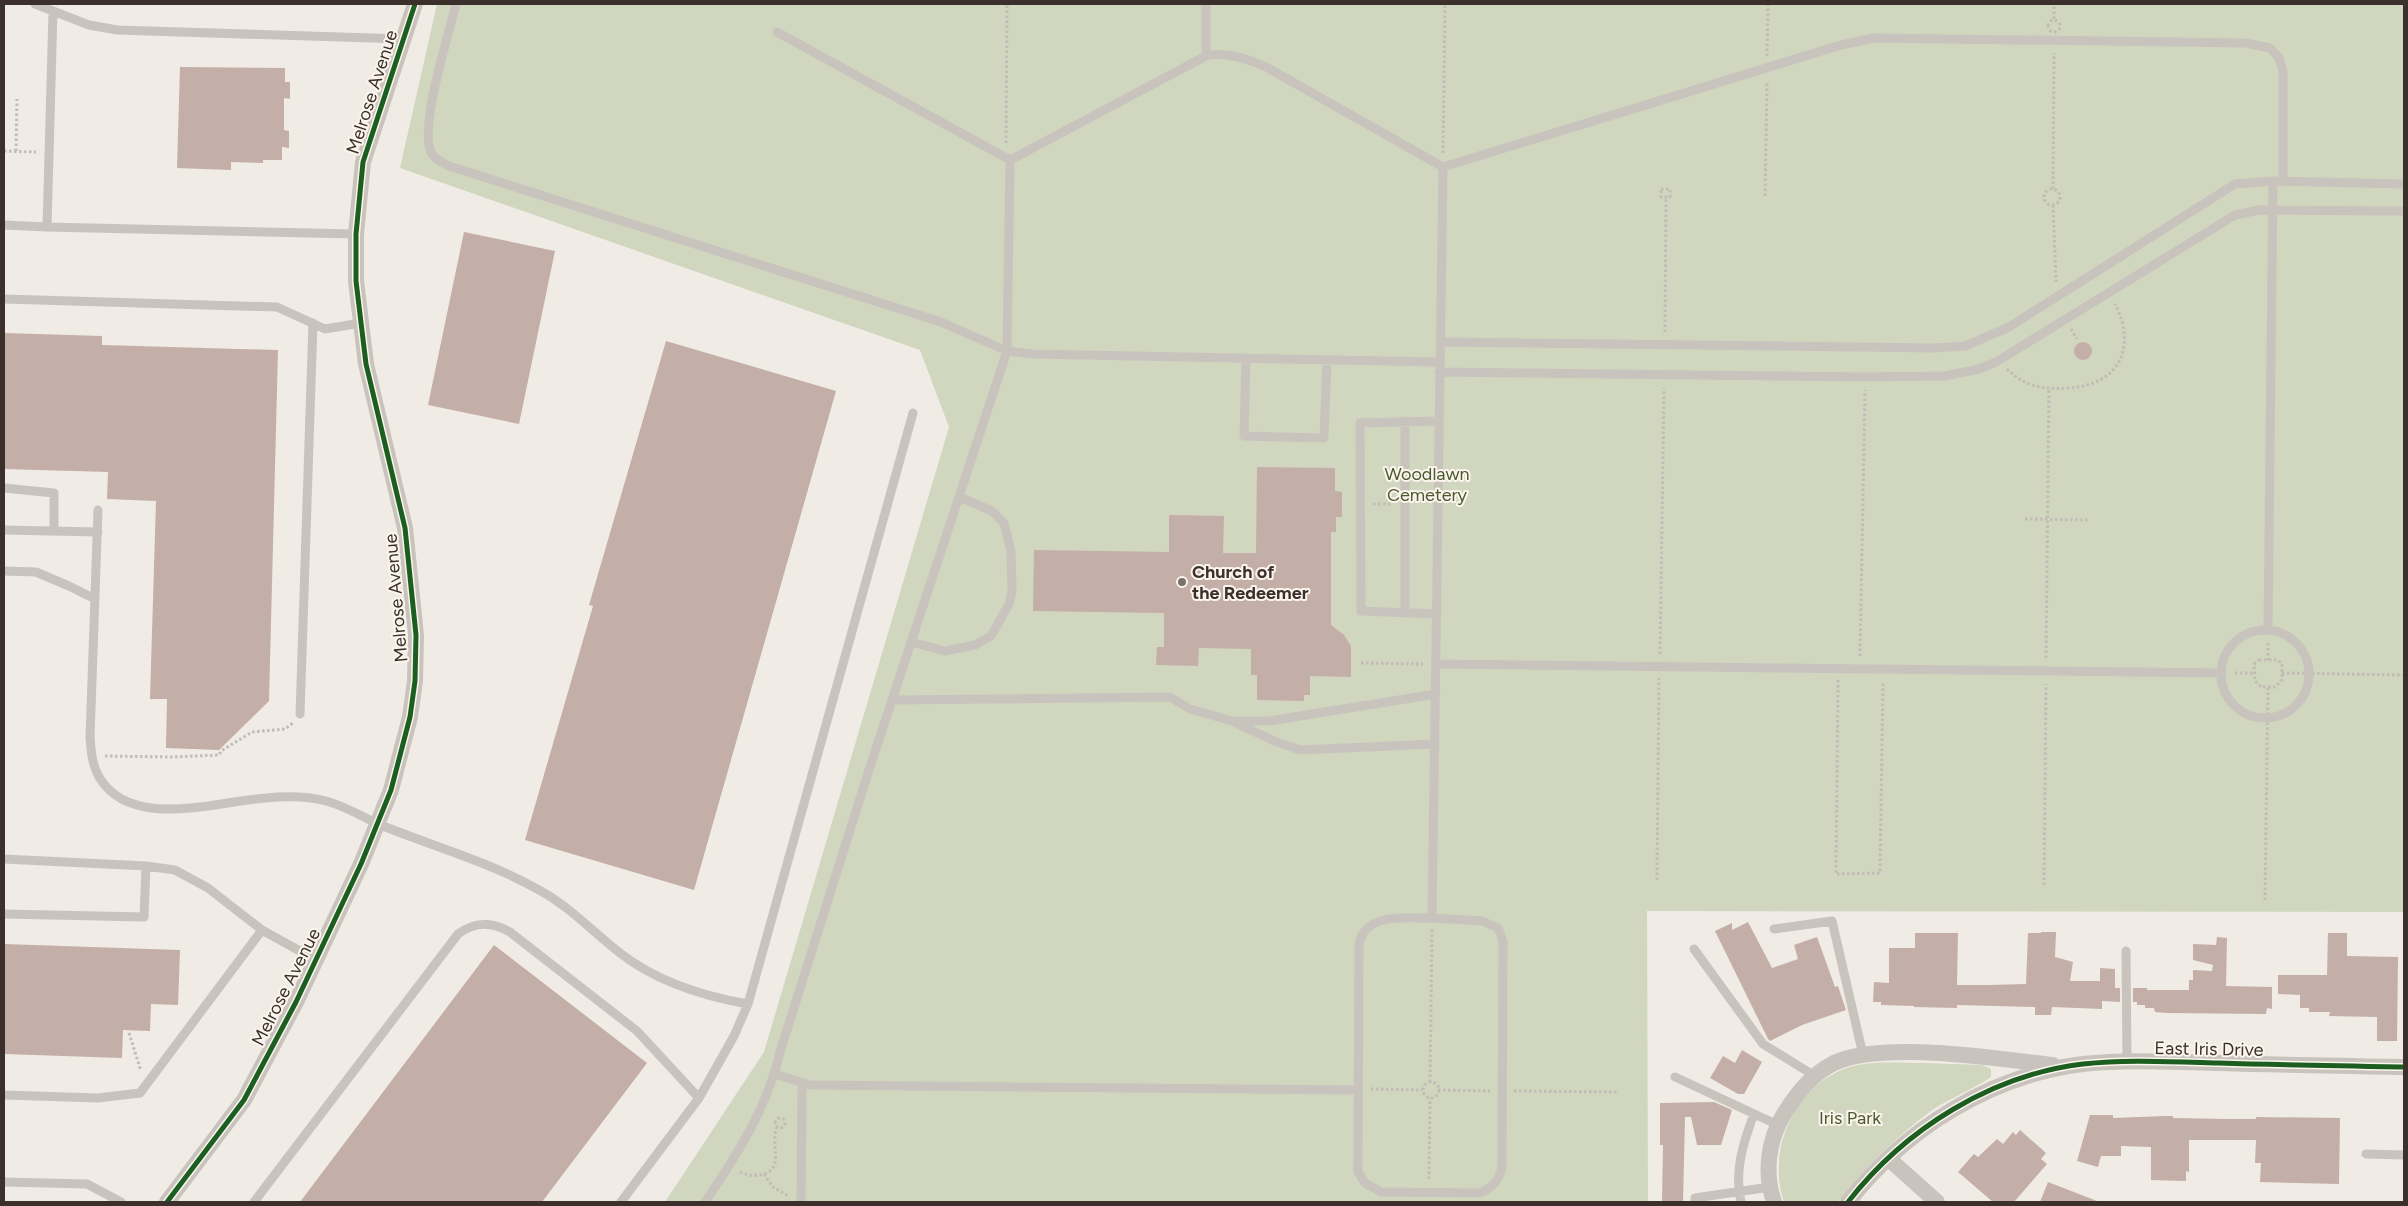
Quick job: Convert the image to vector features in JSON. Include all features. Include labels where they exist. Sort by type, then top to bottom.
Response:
[{"type":"street","name":"Melrose Avenue","points":[[167,1202],[244,1100],[316,960],[362,864],[378,823],[394,781],[410,717],[415,681],[416,635],[405,528],[366,364],[356,281],[356,234],[363,162],[415,4]]},
{"type":"street","name":"East Iris Drive","points":[[1772,1195],[1770,1152],[1778,1125],[1800,1090],[1815,1076],[1834,1063],[1862,1055],[1912,1053],[2066,1067]]},
{"type":"street","name":"East Iris Drive","points":[[1848,1202],[1889,1159],[1932,1122],[2005,1082],[2066,1067],[2127,1062],[2404,1067]]},
{"type":"street","points":[[1889,1159],[1936,1202]]},
{"type":"lane","points":[[35,4],[89,25],[117,30],[403,40]]},
{"type":"lane","points":[[456,4],[430,114],[428,142],[431,152],[437,160],[941,322],[1007,351],[1033,354],[1440,362]]},
{"type":"lane","points":[[1206,4],[1206,56]]},
{"type":"lane","points":[[47,227],[53,11]]},
{"type":"lane","points":[[777,32],[1008,158]]},
{"type":"lane","points":[[1008,158],[1206,56],[1221,54],[1266,67],[1443,166],[1841,45],[1874,38],[2246,43],[2270,48],[2279,58],[2283,71],[2282,182]]},
{"type":"lane","points":[[706,1202],[748,1132],[775,1074],[780,1052],[892,700],[1007,351],[1008,158]]},
{"type":"lane","points":[[1432,918],[1443,166]]},
{"type":"lane","points":[[1440,342],[1665,346],[1934,348],[1964,346],[2009,327],[2226,188],[2246,182],[2273,181],[2404,184]]},
{"type":"lane","points":[[2268,630],[2273,181]]},
{"type":"lane","points":[[1439,372],[1865,377],[1945,376],[1979,369],[1996,362],[2235,215],[2247,212],[2274,211],[2404,212]]},
{"type":"lane","points":[[4,225],[356,234]]},
{"type":"lane","points":[[4,299],[277,308],[325,329],[361,323]]},
{"type":"lane","points":[[300,714],[313,323]]},
{"type":"lane","points":[[1246,358],[1244,436],[1324,438],[1327,360]]},
{"type":"lane","points":[[621,1202],[700,1098],[734,1036],[748,1004],[913,413]]},
{"type":"lane","points":[[1405,421],[1406,612]]},
{"type":"lane","points":[[1437,614],[1361,610],[1360,422],[1439,421]]},
{"type":"lane","points":[[4,488],[54,493],[54,532]]},
{"type":"lane","points":[[911,642],[945,651],[975,645],[991,636],[1009,604],[1012,590],[1011,551],[1004,523],[992,512],[959,497]]},
{"type":"lane","points":[[98,510],[90,704],[92,755],[100,778],[114,794],[145,806],[182,810],[266,798],[309,798],[343,807],[378,823],[488,866],[540,890],[621,954],[673,985],[726,1000],[748,1004]]},
{"type":"lane","points":[[4,530],[98,532]]},
{"type":"lane","points":[[4,571],[36,572],[70,586],[94,599]]},
{"type":"lane","points":[[2268,630],[2282,634],[2295,642],[2305,655],[2309,674],[2306,691],[2296,706],[2282,715],[2267,718],[2251,716],[2236,707],[2226,694],[2222,673],[2225,658],[2235,643],[2250,633],[2268,630]]},
{"type":"lane","points":[[1437,664],[2222,673]]},
{"type":"lane","points":[[1232,721],[1269,721],[1436,694]]},
{"type":"lane","points":[[892,700],[1170,697],[1190,709],[1232,721],[1274,741],[1300,750],[1435,744]]},
{"type":"lane","points":[[4,859],[146,866],[174,870],[190,877],[262,930],[316,960]]},
{"type":"lane","points":[[4,914],[144,917],[146,866]]},
{"type":"lane","points":[[1432,918],[1482,921],[1495,926],[1502,936],[1505,956],[1502,1167],[1498,1180],[1489,1189],[1478,1193],[1381,1192],[1370,1187],[1361,1178],[1358,1165],[1358,1090],[1360,938],[1368,926],[1382,920],[1432,918]]},
{"type":"lane","points":[[1774,929],[1832,920],[1862,1055]]},
{"type":"lane","points":[[254,1202],[458,934],[467,927],[477,924],[497,926],[510,932],[637,1031],[700,1098]]},
{"type":"lane","points":[[4,1095],[98,1098],[140,1093],[262,930]]},
{"type":"lane","points":[[1694,950],[1763,1044],[1815,1076]]},
{"type":"lane","points":[[2126,951],[2127,1062]]},
{"type":"lane","points":[[775,1074],[810,1085],[1358,1090]]},
{"type":"lane","points":[[1675,1077],[1778,1125]]},
{"type":"lane","points":[[801,1200],[802,1083]]},
{"type":"lane","points":[[1741,1202],[1739,1192],[1740,1154],[1754,1114]]},
{"type":"lane","points":[[2366,1154],[2404,1155]]},
{"type":"lane","points":[[4,1182],[87,1184],[121,1202]]},
{"type":"lane","points":[[1695,1202],[1694,1198],[1739,1192],[1772,1195]]},
{"type":"path","points":[[1007,4],[1008,158]]},
{"type":"path","points":[[1443,166],[1445,4]]},
{"type":"path","points":[[1765,196],[1768,4]]},
{"type":"path","points":[[2054,4],[2054,20]]},
{"type":"path","points":[[2053,188],[2054,41]]},
{"type":"path","points":[[16,151],[17,98]]},
{"type":"path","points":[[4,151],[49,152]]},
{"type":"path","points":[[2053,188],[2046,191],[2044,198],[2047,204],[2053,206]]},
{"type":"path","points":[[2053,188],[2058,191],[2061,198],[2053,206]]},
{"type":"path","points":[[1665,346],[1666,197]]},
{"type":"path","points":[[2053,206],[2057,295]]},
{"type":"path","points":[[1996,362],[2024,383],[2033,387],[2088,386],[2100,382],[2117,367],[2125,340],[2121,316],[2108,292]]},
{"type":"path","points":[[1656,880],[1664,374]]},
{"type":"path","points":[[1860,669],[1865,377]]},
{"type":"path","points":[[2044,885],[2049,388]]},
{"type":"path","points":[[2025,519],[2088,520]]},
{"type":"path","points":[[2268,630],[2268,660]]},
{"type":"path","points":[[2259,660],[2278,660],[2282,664],[2282,680],[2275,687],[2261,687],[2254,680],[2254,673],[2254,664],[2259,660]]},
{"type":"path","points":[[1361,663],[1437,664]]},
{"type":"path","points":[[1838,669],[1836,874],[1880,873],[1883,670]]},
{"type":"path","points":[[2222,673],[2254,673]]},
{"type":"path","points":[[2282,673],[2404,675]]},
{"type":"path","points":[[2265,900],[2268,687]]},
{"type":"path","points":[[92,755],[171,758],[219,755],[225,748],[252,732],[290,727],[300,714]]},
{"type":"path","points":[[1430,1082],[1432,918]]},
{"type":"path","points":[[129,1033],[141,1070],[151,1079]]},
{"type":"path","points":[[1422,1090],[1430,1082]]},
{"type":"path","points":[[1422,1090],[1424,1095],[1430,1098],[1436,1096],[1438,1090],[1435,1083],[1430,1082]]},
{"type":"path","points":[[1358,1090],[1422,1090]]},
{"type":"path","points":[[1438,1090],[1616,1092]]},
{"type":"path","points":[[1429,1193],[1430,1098]]},
{"type":"path","points":[[729,1165],[746,1175],[764,1174],[772,1168],[776,1161],[774,1137],[777,1128]]},
{"type":"path","points":[[764,1174],[777,1191],[801,1200]]},
{"type":"green space","name":"Woodlawn Cemetery","points":[[437,4],[2404,4],[2404,912],[1647,911],[1648,1202],[665,1202],[764,1052],[949,427],[920,350],[400,168]]},
{"type":"green space","name":"Iris Park","points":[[1923,1063],[1982,1065],[1991,1069],[1991,1077],[1938,1106],[1918,1121],[1870,1165],[1838,1202],[1784,1202],[1779,1181],[1779,1159],[1784,1138],[1792,1117],[1804,1099],[1819,1084],[1837,1072],[1858,1065]]},
{"type":"building","points":[[180,67],[285,68],[285,82],[290,82],[290,99],[284,98],[284,130],[289,131],[289,148],[282,147],[282,160],[263,160],[263,163],[231,162],[231,170],[177,168]]},
{"type":"building","points":[[464,232],[555,251],[519,424],[428,405]]},
{"type":"building","points":[[4,333],[102,336],[102,345],[278,350],[269,701],[219,750],[166,748],[167,699],[150,699],[156,501],[107,499],[108,472],[4,469]]},
{"type":"building","points":[[666,341],[836,391],[694,890],[525,840],[593,606],[589,605]]},
{"type":"building","points":[[2079,342],[2087,342],[2092,347],[2090,358],[2079,360],[2074,355],[2074,347]]},
{"type":"building","name":"Church of the Redeemer","points":[[1257,467],[1335,468],[1335,491],[1342,492],[1342,517],[1336,517],[1336,532],[1331,532],[1331,625],[1344,635],[1351,646],[1351,677],[1310,676],[1310,695],[1304,695],[1304,701],[1257,700],[1257,675],[1251,675],[1251,649],[1199,648],[1198,666],[1156,665],[1157,647],[1164,647],[1164,613],[1033,611],[1034,550],[1169,552],[1169,515],[1224,516],[1223,553],[1256,553]]},
{"type":"building","points":[[1748,922],[1772,968],[1798,959],[1794,945],[1817,937],[1835,987],[1838,986],[1846,1010],[1802,1025],[1770,1041],[1715,931],[1732,923],[1732,930]]},
{"type":"building","points":[[2056,932],[2055,957],[2073,962],[2070,981],[2100,981],[2100,968],[2115,969],[2115,988],[2120,988],[2120,1002],[2102,1001],[2102,1009],[2052,1007],[2051,1015],[2035,1015],[2035,1007],[1957,1005],[1957,1008],[1914,1007],[1881,1005],[1881,1002],[1873,1002],[1874,982],[1889,983],[1889,948],[1915,948],[1915,933],[1958,933],[1957,985],[1990,985],[2026,984],[2028,933]]},
{"type":"building","points":[[2328,933],[2347,933],[2347,956],[2398,957],[2397,1041],[2377,1041],[2377,1017],[2329,1016],[2330,1012],[2309,1012],[2309,1008],[2300,1008],[2300,995],[2278,994],[2278,975],[2327,975]]},
{"type":"building","points":[[2217,937],[2227,938],[2226,986],[2272,987],[2272,1009],[2267,1008],[2266,1014],[2166,1013],[2155,1012],[2154,1008],[2145,1008],[2145,1005],[2137,1005],[2137,1002],[2133,1002],[2133,988],[2189,990],[2189,980],[2193,980],[2193,970],[2212,971],[2213,965],[2193,960],[2193,944],[2216,945]]},
{"type":"building","points":[[4,944],[180,950],[178,1005],[151,1004],[150,1031],[123,1030],[122,1058],[4,1054]]},
{"type":"building","points":[[494,945],[647,1063],[542,1202],[300,1202]]},
{"type":"building","points":[[1742,1050],[1762,1062],[1744,1094],[1738,1094],[1710,1078],[1723,1056],[1735,1063]]},
{"type":"building","points":[[1714,1102],[1732,1110],[1721,1145],[1697,1145],[1691,1117],[1685,1117],[1683,1202],[1662,1202],[1663,1145],[1660,1145],[1660,1103]]},
{"type":"building","points":[[2090,1115],[2113,1115],[2113,1118],[2173,1116],[2173,1118],[2228,1119],[2256,1119],[2256,1117],[2340,1118],[2339,1184],[2260,1182],[2261,1163],[2255,1163],[2256,1140],[2189,1140],[2189,1172],[2186,1171],[2186,1181],[2151,1180],[2151,1147],[2121,1146],[2121,1156],[2101,1156],[2098,1167],[2077,1161]]},
{"type":"building","points":[[2020,1130],[2046,1153],[2041,1159],[2047,1164],[2014,1202],[1993,1202],[1958,1172],[1974,1154],[1978,1157],[1997,1139],[2003,1144],[2013,1132],[2016,1135]]},
{"type":"building","points":[[2048,1182],[2097,1201],[2097,1202],[2040,1202]]},
{"type":"cycle path","points":[[167,1202],[244,1100],[296,1002],[361,864],[391,790],[410,717],[415,681],[416,635],[405,528],[366,364],[356,281],[356,234],[363,162],[415,4]]},
{"type":"cycle path","points":[[1848,1202],[1896,1151],[1923,1129],[1983,1093],[2015,1080],[2049,1070],[2100,1062],[2134,1061],[2404,1067]]},
{"type":"place","name":"Church of the Redeemer","points":[[1182,582]]}]
